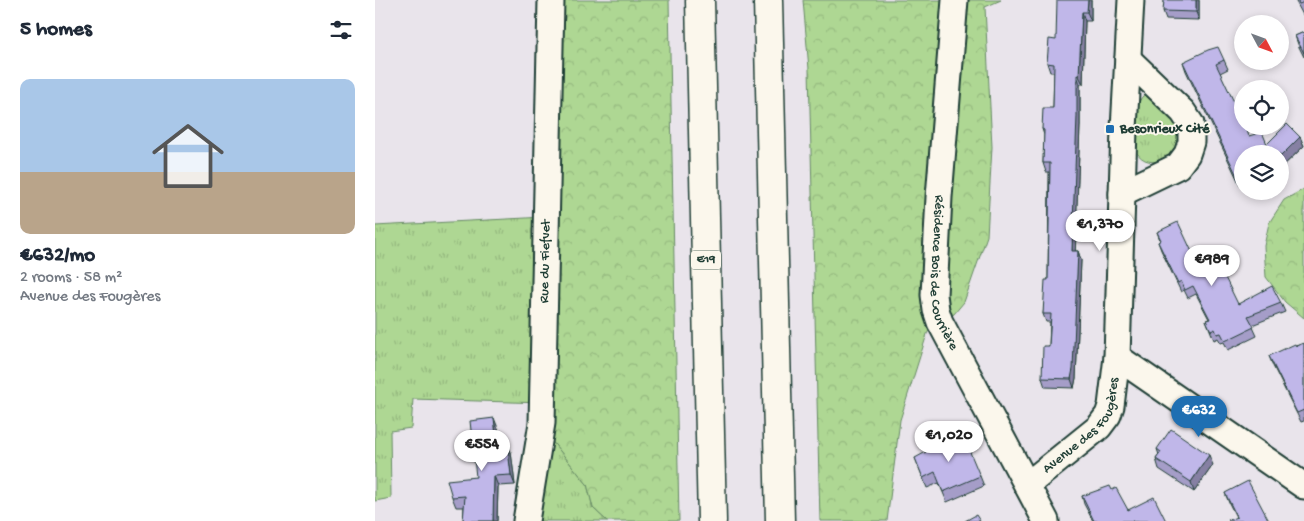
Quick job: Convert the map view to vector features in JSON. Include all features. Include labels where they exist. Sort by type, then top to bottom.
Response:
[{"type":"highway","name":"E19","points":[[700,0],[712,521]]},
{"type":"highway","points":[[768,0],[779,521]]},
{"type":"street","name":"Rue du Fiefvet","points":[[526,521],[542,423],[551,0]]},
{"type":"street","name":"Résidence Bois de Courrière","points":[[955,0],[939,197],[934,295],[936,310],[940,322],[1046,521]]},
{"type":"street","name":"Avenue des Fougères","points":[[1027,485],[1099,427],[1108,415],[1114,390],[1117,357],[1131,0]]},
{"type":"street","points":[[1122,193],[1178,166],[1187,154],[1191,142],[1191,124],[1183,112],[1128,58]]},
{"type":"street","name":"Avenue des Fougères","points":[[1117,357],[1304,486]]},
{"type":"green space","points":[[551,0],[669,0],[679,521],[607,521],[593,508],[587,484],[551,440]]},
{"type":"green space","points":[[803,0],[1001,0],[985,7],[992,147],[987,236],[964,302],[954,314],[940,322],[933,323],[927,334],[900,420],[887,521],[820,521],[809,69]]},
{"type":"green space","points":[[1149,92],[1174,119],[1180,127],[1182,134],[1177,148],[1172,154],[1159,161],[1152,162],[1142,158],[1134,149],[1137,108],[1144,95]]},
{"type":"green space","points":[[1304,189],[1304,318],[1285,302],[1266,277],[1264,246],[1269,223],[1284,200],[1289,200],[1289,197]]},
{"type":"green space","points":[[545,217],[543,403],[413,399],[411,428],[390,431],[391,498],[375,501],[375,226]]},
{"type":"green space","points":[[551,440],[587,484],[593,508],[607,521],[526,521]]},
{"type":"building","points":[[1057,0],[1088,0],[1087,12],[1082,12],[1079,76],[1077,75],[1072,251],[1078,251],[1071,379],[1042,378],[1043,346],[1049,346],[1051,314],[1043,314],[1045,280],[1048,280],[1050,163],[1043,163],[1044,130],[1042,129],[1043,108],[1053,108],[1054,64],[1047,63],[1049,39],[1056,40]]},
{"type":"building","points":[[1164,0],[1196,0],[1196,12],[1163,11]]},
{"type":"building","points":[[1297,0],[1304,0],[1304,2],[1299,4]]},
{"type":"building","points":[[1304,32],[1304,53],[1295,36]]},
{"type":"building","points":[[1218,47],[1224,60],[1216,64],[1234,102],[1234,135],[1263,135],[1267,144],[1276,135],[1289,135],[1289,126],[1300,137],[1289,148],[1289,145],[1234,145],[1234,170],[1183,62]]},
{"type":"building","points":[[1178,222],[1201,271],[1214,255],[1238,304],[1272,286],[1281,303],[1248,316],[1254,327],[1225,341],[1221,333],[1217,334],[1215,329],[1211,331],[1206,320],[1210,319],[1193,286],[1185,290],[1181,281],[1178,283],[1158,242],[1161,240],[1157,232]]},
{"type":"building","points":[[1304,343],[1304,410],[1297,413],[1269,356],[1295,344],[1296,346]]},
{"type":"building","points":[[494,418],[497,444],[507,442],[511,475],[494,476],[493,521],[463,521],[465,496],[452,497],[447,480],[476,477],[470,421]]},
{"type":"building","points":[[1171,429],[1209,455],[1191,482],[1156,459],[1161,452],[1157,449]]},
{"type":"building","points":[[962,433],[980,476],[943,492],[935,472],[923,478],[915,458],[926,452],[924,449]]},
{"type":"building","points":[[1248,481],[1269,521],[1228,520],[1237,517],[1225,493]]},
{"type":"building","points":[[1110,486],[1112,490],[1116,488],[1128,510],[1154,497],[1166,521],[1094,521],[1082,496]]},
{"type":"building","points":[[976,515],[980,521],[965,521]]},
{"type":"place","name":"Besonrieux Cité","points":[[1110,129]]}]
